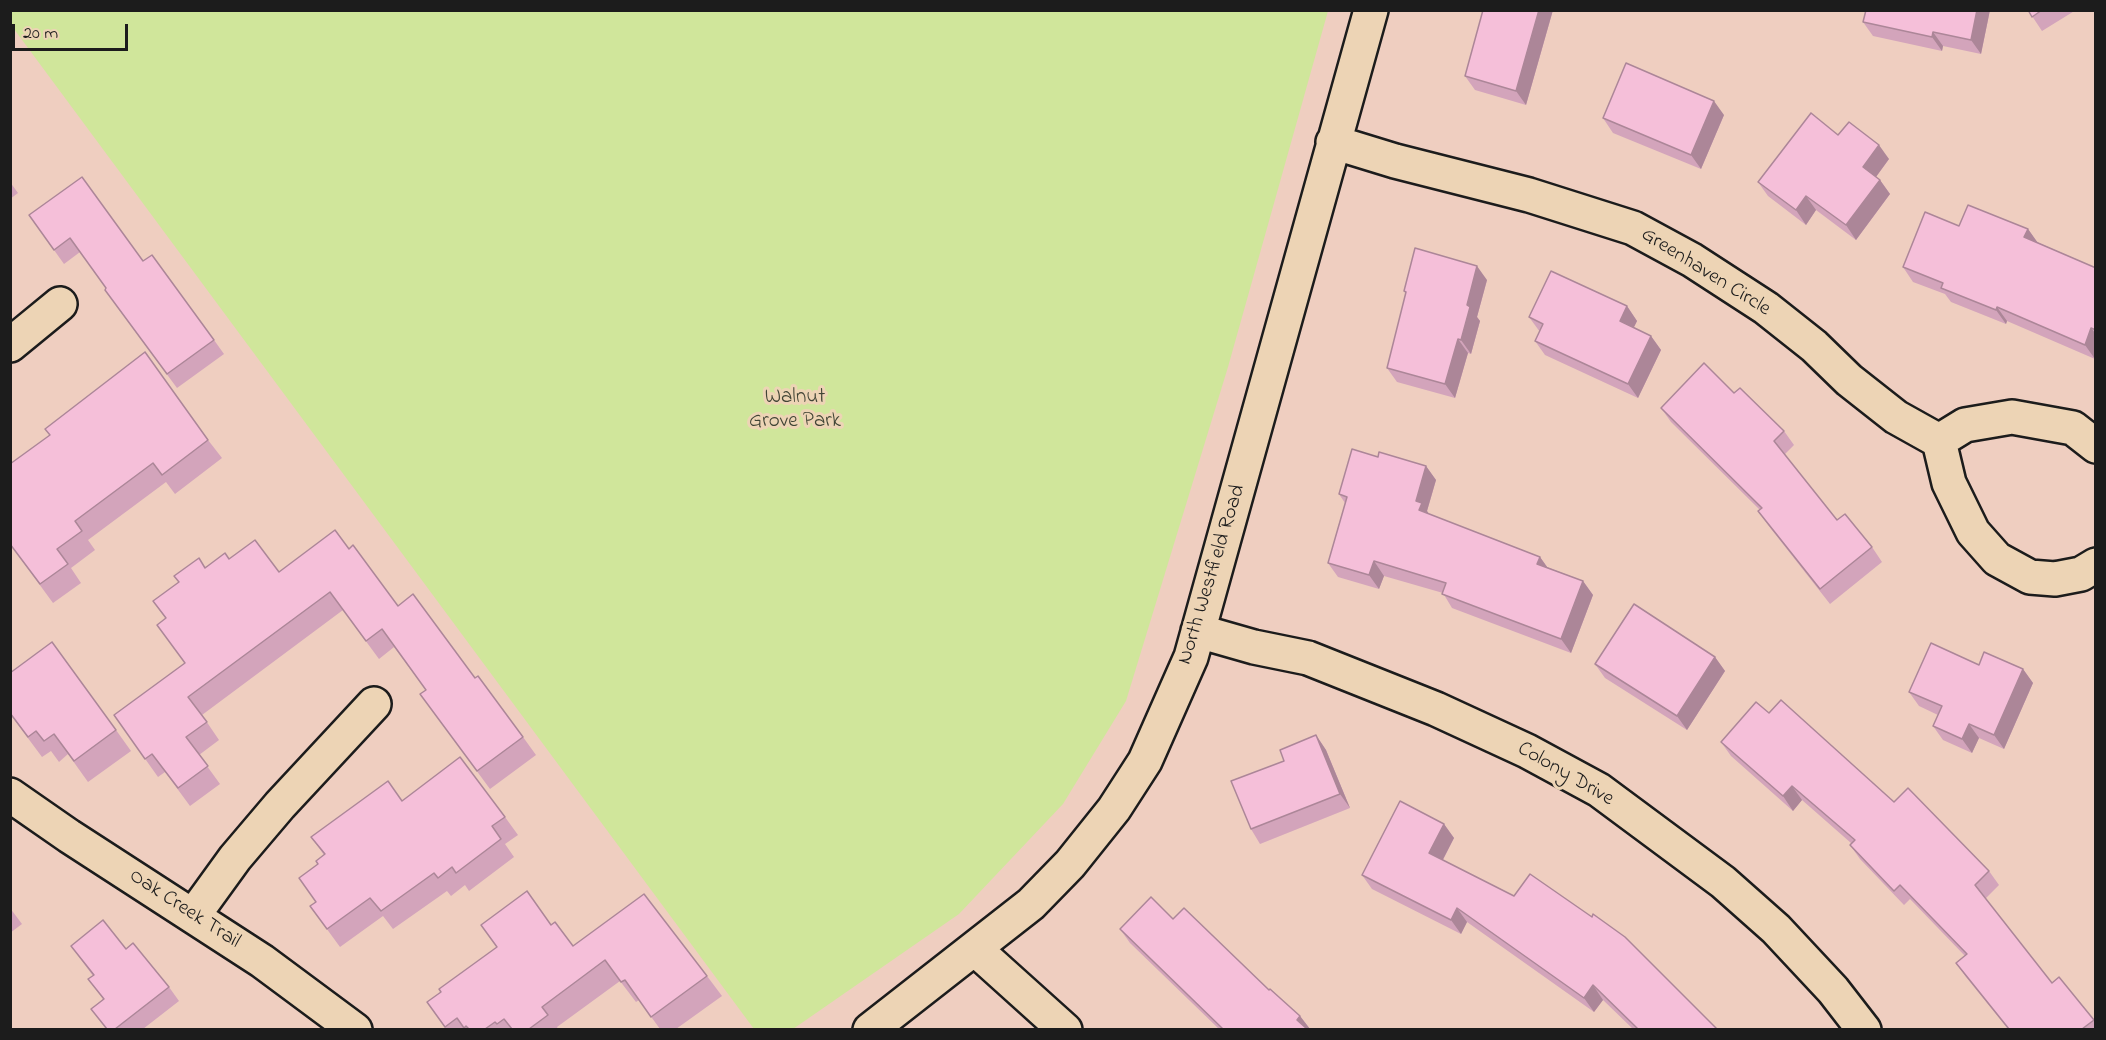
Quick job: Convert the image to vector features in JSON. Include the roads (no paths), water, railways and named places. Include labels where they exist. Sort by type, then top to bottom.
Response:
[{"type":"street","name":"North Westfield Road","points":[[870,1029],[975,949],[1039,896],[1070,864],[1114,809],[1145,761],[1191,657],[1371,10]]},
{"type":"street","name":"Greenhaven Circle","points":[[1333,142],[1529,195],[1633,228],[1692,260],[1766,308],[1814,346],[1849,380],[1896,417],[1939,441]]},
{"type":"street","points":[[10,345],[60,304]]},
{"type":"street","points":[[2096,446],[2073,428],[2012,417],[1965,425],[1939,441],[1949,483],[1968,522],[1973,532],[1997,559],[2030,577],[2055,579],[2081,574],[2096,565]]},
{"type":"street","name":"Colony Drive","points":[[1198,631],[1308,658],[1436,709],[1527,751],[1599,790],[1723,882],[1776,929],[1833,990],[1864,1029]]},
{"type":"street","points":[[193,916],[235,858],[280,805],[374,704]]},
{"type":"street","name":"Oak Creek Trail","points":[[10,795],[262,961],[355,1029]]},
{"type":"street","points":[[975,949],[1065,1029]]},
{"type":"park label","name":"Walnut Grove Park","points":[[795,411]]}]
